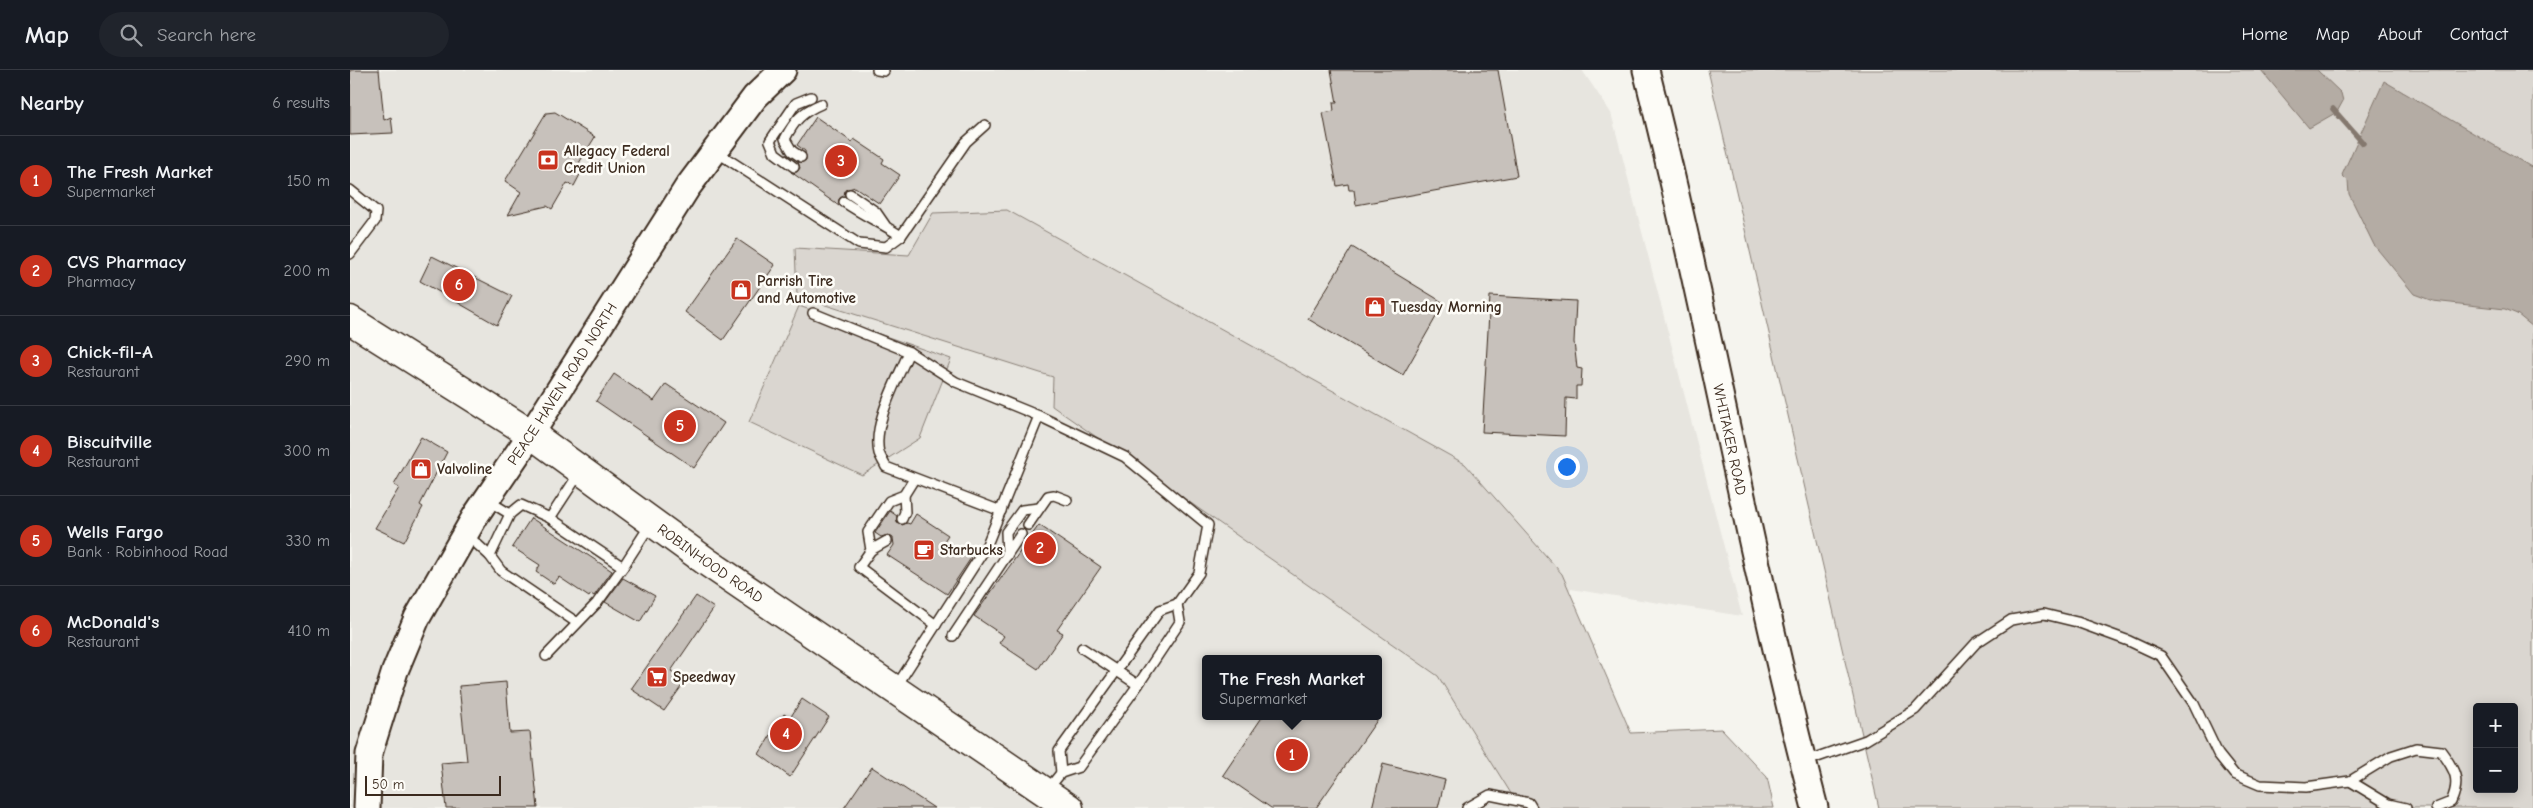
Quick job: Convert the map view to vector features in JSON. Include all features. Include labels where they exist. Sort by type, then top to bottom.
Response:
[{"type":"main road","name":"PEACE HAVEN ROAD NORTH","points":[[367,808],[369,754],[395,671],[417,618],[486,500],[531,434],[687,188],[755,97],[783,70]]},
{"type":"main road","name":"WHITAKER ROAD","points":[[1646,70],[1679,206],[1734,464],[1815,808]]},
{"type":"main road","name":"ROBINHOOD ROAD","points":[[350,320],[531,434],[707,562],[894,689],[1054,783],[1069,808]]},
{"type":"lane","points":[[794,168],[775,153],[770,141],[796,103],[811,97]]},
{"type":"lane","points":[[801,157],[792,151],[785,139],[793,123],[804,112],[821,104]]},
{"type":"lane","points":[[714,151],[859,244],[886,247],[901,236],[966,142],[985,125]]},
{"type":"lane","points":[[350,190],[376,210],[375,221],[350,254]]},
{"type":"lane","points":[[850,194],[876,212],[885,225]]},
{"type":"lane","points":[[844,202],[871,220],[885,225],[901,236]]},
{"type":"lane","points":[[813,313],[909,352],[956,382],[1039,416],[1125,457],[1208,525],[1199,573],[1177,604],[1160,610],[1059,750],[1054,783]]},
{"type":"lane","points":[[909,352],[884,410],[880,429],[879,452],[886,467],[1001,511]]},
{"type":"lane","points":[[894,689],[986,547],[1039,416]]},
{"type":"lane","points":[[550,518],[580,471]]},
{"type":"lane","points":[[902,519],[905,512],[904,495],[914,479]]},
{"type":"lane","points":[[871,550],[868,532],[889,501],[904,495]]},
{"type":"lane","points":[[1028,525],[1039,508],[1051,495],[1067,500]]},
{"type":"lane","points":[[486,500],[510,514]]},
{"type":"lane","points":[[490,556],[510,514],[521,505],[550,518],[623,567]]},
{"type":"lane","points":[[1008,556],[1006,532],[1022,510],[1039,508]]},
{"type":"lane","points":[[546,656],[576,622],[597,603],[623,567],[652,521]]},
{"type":"lane","points":[[466,534],[490,556],[501,571],[576,622]]},
{"type":"lane","points":[[953,636],[1021,534]]},
{"type":"lane","points":[[887,541],[871,550],[859,567],[936,625]]},
{"type":"lane","points":[[1054,783],[1079,767],[1138,685],[1180,622],[1177,604]]},
{"type":"lane","points":[[1803,762],[1866,740],[1915,710],[1976,643],[2011,620],[2044,614],[2077,622],[2129,641],[2160,656],[2194,704],[2218,754],[2234,774],[2260,786],[2306,787],[2350,781],[2391,756],[2416,748],[2441,751],[2454,769],[2456,789],[2451,802],[2436,808]]},
{"type":"lane","points":[[1082,648],[1118,669],[1138,685]]},
{"type":"lane","points":[[2350,781],[2388,804],[2406,808]]},
{"type":"lane","points":[[1467,808],[1490,795],[1529,803],[1532,808]]},
{"type":"shaded area","points":[[350,70],[1582,70],[1611,113],[1742,616],[1571,589],[1508,637],[1542,808],[350,808]]},
{"type":"shaded area","points":[[1708,70],[2533,70],[2533,808],[1879,808]]},
{"type":"shaded area","points":[[2261,70],[2317,70],[2341,93],[2343,101],[2337,112],[2309,128]]},
{"type":"shaded area","points":[[2384,81],[2533,168],[2533,327],[2517,314],[2505,309],[2433,301],[2414,294],[2374,245],[2349,194],[2348,181],[2342,175]]},
{"type":"shaded area","points":[[1007,210],[1465,464],[1562,574],[1631,733],[1722,729],[1767,777],[1774,808],[1520,808],[1438,676],[1052,406],[1053,377],[797,296],[795,248],[909,255],[933,213]]},
{"type":"shaded area","points":[[799,306],[951,359],[920,438],[862,475],[749,422]]},
{"type":"building","points":[[350,70],[379,70],[384,120],[391,117],[393,133],[350,135]]},
{"type":"building","points":[[1331,70],[1498,70],[1517,176],[1356,205],[1354,190],[1349,190],[1348,184],[1337,186],[1323,113],[1334,111],[1333,103],[1337,103]]},
{"type":"building","points":[[555,112],[595,137],[579,163],[584,167],[574,186],[567,183],[552,209],[547,206],[508,215],[521,192],[505,181],[546,113]]},
{"type":"building","points":[[816,117],[852,142],[854,139],[884,159],[882,163],[900,175],[880,204],[855,187],[845,190],[844,196],[839,199],[839,206],[791,172],[797,172],[800,168],[798,162],[806,160],[805,151],[797,145]]},
{"type":"building","points":[[737,239],[775,265],[723,340],[685,312]]},
{"type":"building","points":[[1352,247],[1444,303],[1403,375],[1308,319]]},
{"type":"building","points":[[432,256],[512,296],[497,325],[420,281]]},
{"type":"building","points":[[1490,296],[1576,301],[1574,342],[1577,368],[1582,369],[1581,386],[1576,386],[1576,399],[1566,398],[1565,436],[1482,432]]},
{"type":"building","points":[[614,374],[654,401],[666,384],[724,423],[694,468],[596,401]]},
{"type":"building","points":[[421,437],[447,452],[420,505],[423,507],[404,542],[375,528],[399,488],[394,485]]},
{"type":"building","name":"Starbucks","points":[[890,511],[897,516],[897,523],[902,525],[910,524],[916,514],[948,535],[944,541],[971,558],[947,594],[887,555],[894,545],[893,538],[888,535],[881,537],[875,533]]},
{"type":"building","points":[[531,518],[612,571],[594,596],[591,594],[589,597],[559,577],[554,584],[536,572],[540,565],[512,547]]},
{"type":"building","points":[[1039,525],[1101,567],[1057,630],[1063,633],[1038,669],[999,643],[1004,636],[974,616]]},
{"type":"building","points":[[623,578],[655,596],[640,622],[605,602]]},
{"type":"building","points":[[696,596],[714,608],[671,671],[686,680],[664,711],[631,689]]},
{"type":"building","points":[[506,682],[510,733],[530,732],[538,808],[446,808],[441,763],[467,761],[459,686]]},
{"type":"building","points":[[802,699],[829,717],[790,777],[759,754],[784,714],[790,718]]},
{"type":"building","points":[[1260,720],[1377,720],[1316,808],[1271,808],[1223,775]]},
{"type":"building","points":[[1383,764],[1445,780],[1438,808],[1372,808]]},
{"type":"building","points":[[872,767],[934,808],[844,808]]},
{"type":"waterway","points":[[2333,109],[2363,143]]},
{"type":"place","name":"Allegacy Federal Credit Union","points":[[548,160]]},
{"type":"place","name":"Chick-fil-A","points":[[841,161]]},
{"type":"place","name":"McDonald's","points":[[459,285]]},
{"type":"place","name":"Parrish Tire and Automotive","points":[[741,290]]},
{"type":"place","name":"Tuesday Morning","points":[[1375,307]]},
{"type":"place","name":"Wells Fargo","points":[[680,426]]},
{"type":"place","name":"Valvoline","points":[[421,469]]},
{"type":"place","name":"CVS Pharmacy","points":[[1040,548]]},
{"type":"place","name":"Starbucks","points":[[924,550]]},
{"type":"place","name":"Speedway","points":[[657,677]]},
{"type":"place","name":"Biscuitville","points":[[786,734]]},
{"type":"place","name":"The Fresh Market","points":[[1292,755]]}]
